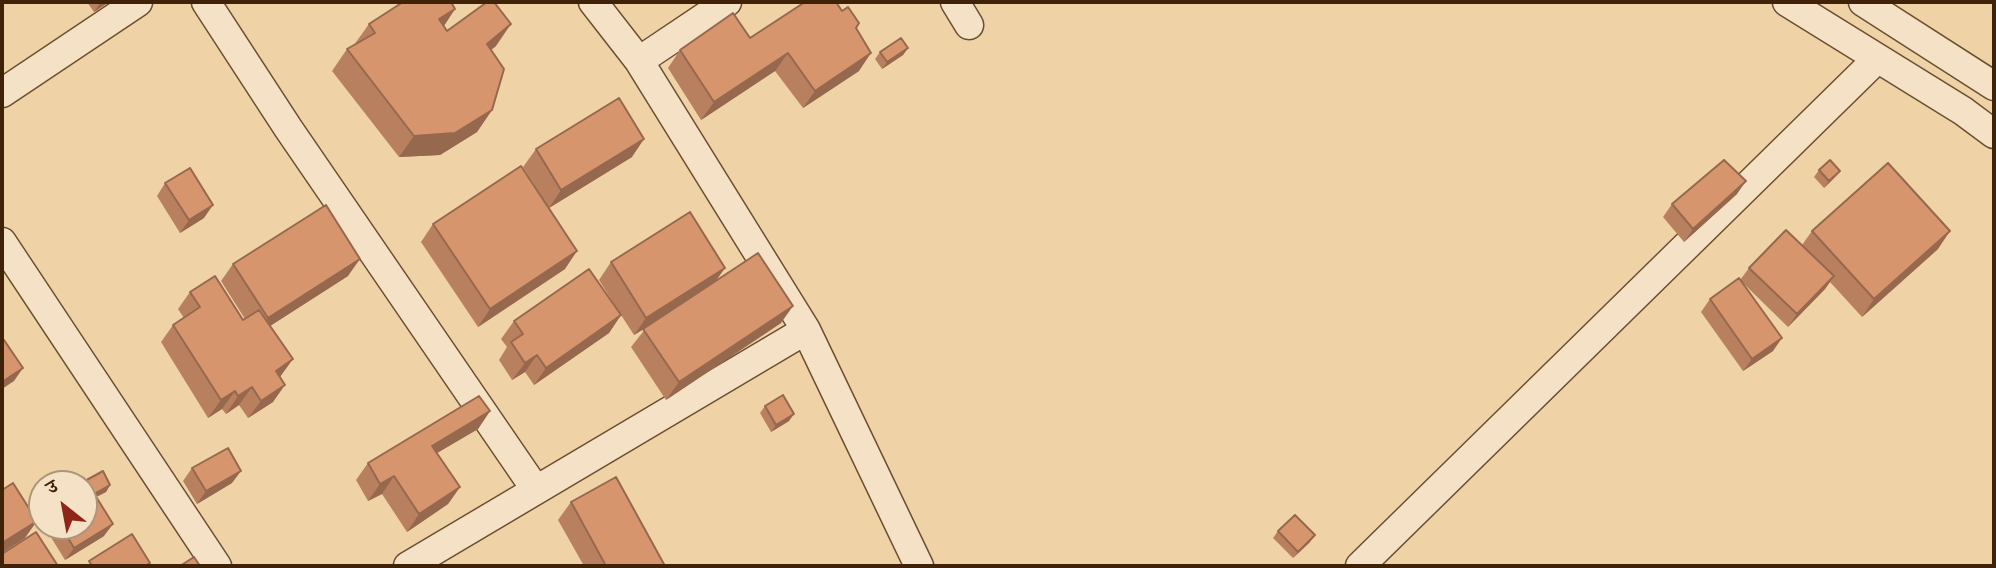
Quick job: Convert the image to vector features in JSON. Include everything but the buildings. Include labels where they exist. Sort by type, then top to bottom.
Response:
[{"type":"street","points":[[2,93],[138,2]]},
{"type":"street","points":[[206,2],[288,128],[536,491]]},
{"type":"street","points":[[593,2],[639,61],[806,330],[919,566]]},
{"type":"street","points":[[639,61],[727,2]]},
{"type":"street","points":[[1787,2],[1963,111],[1994,134]]},
{"type":"street","points":[[1831,29],[1847,2]]},
{"type":"street","points":[[1863,2],[1994,86]]},
{"type":"street","points":[[1360,566],[1877,59]]},
{"type":"street","points":[[2,242],[217,566]]},
{"type":"street","points":[[408,566],[806,330]]}]
